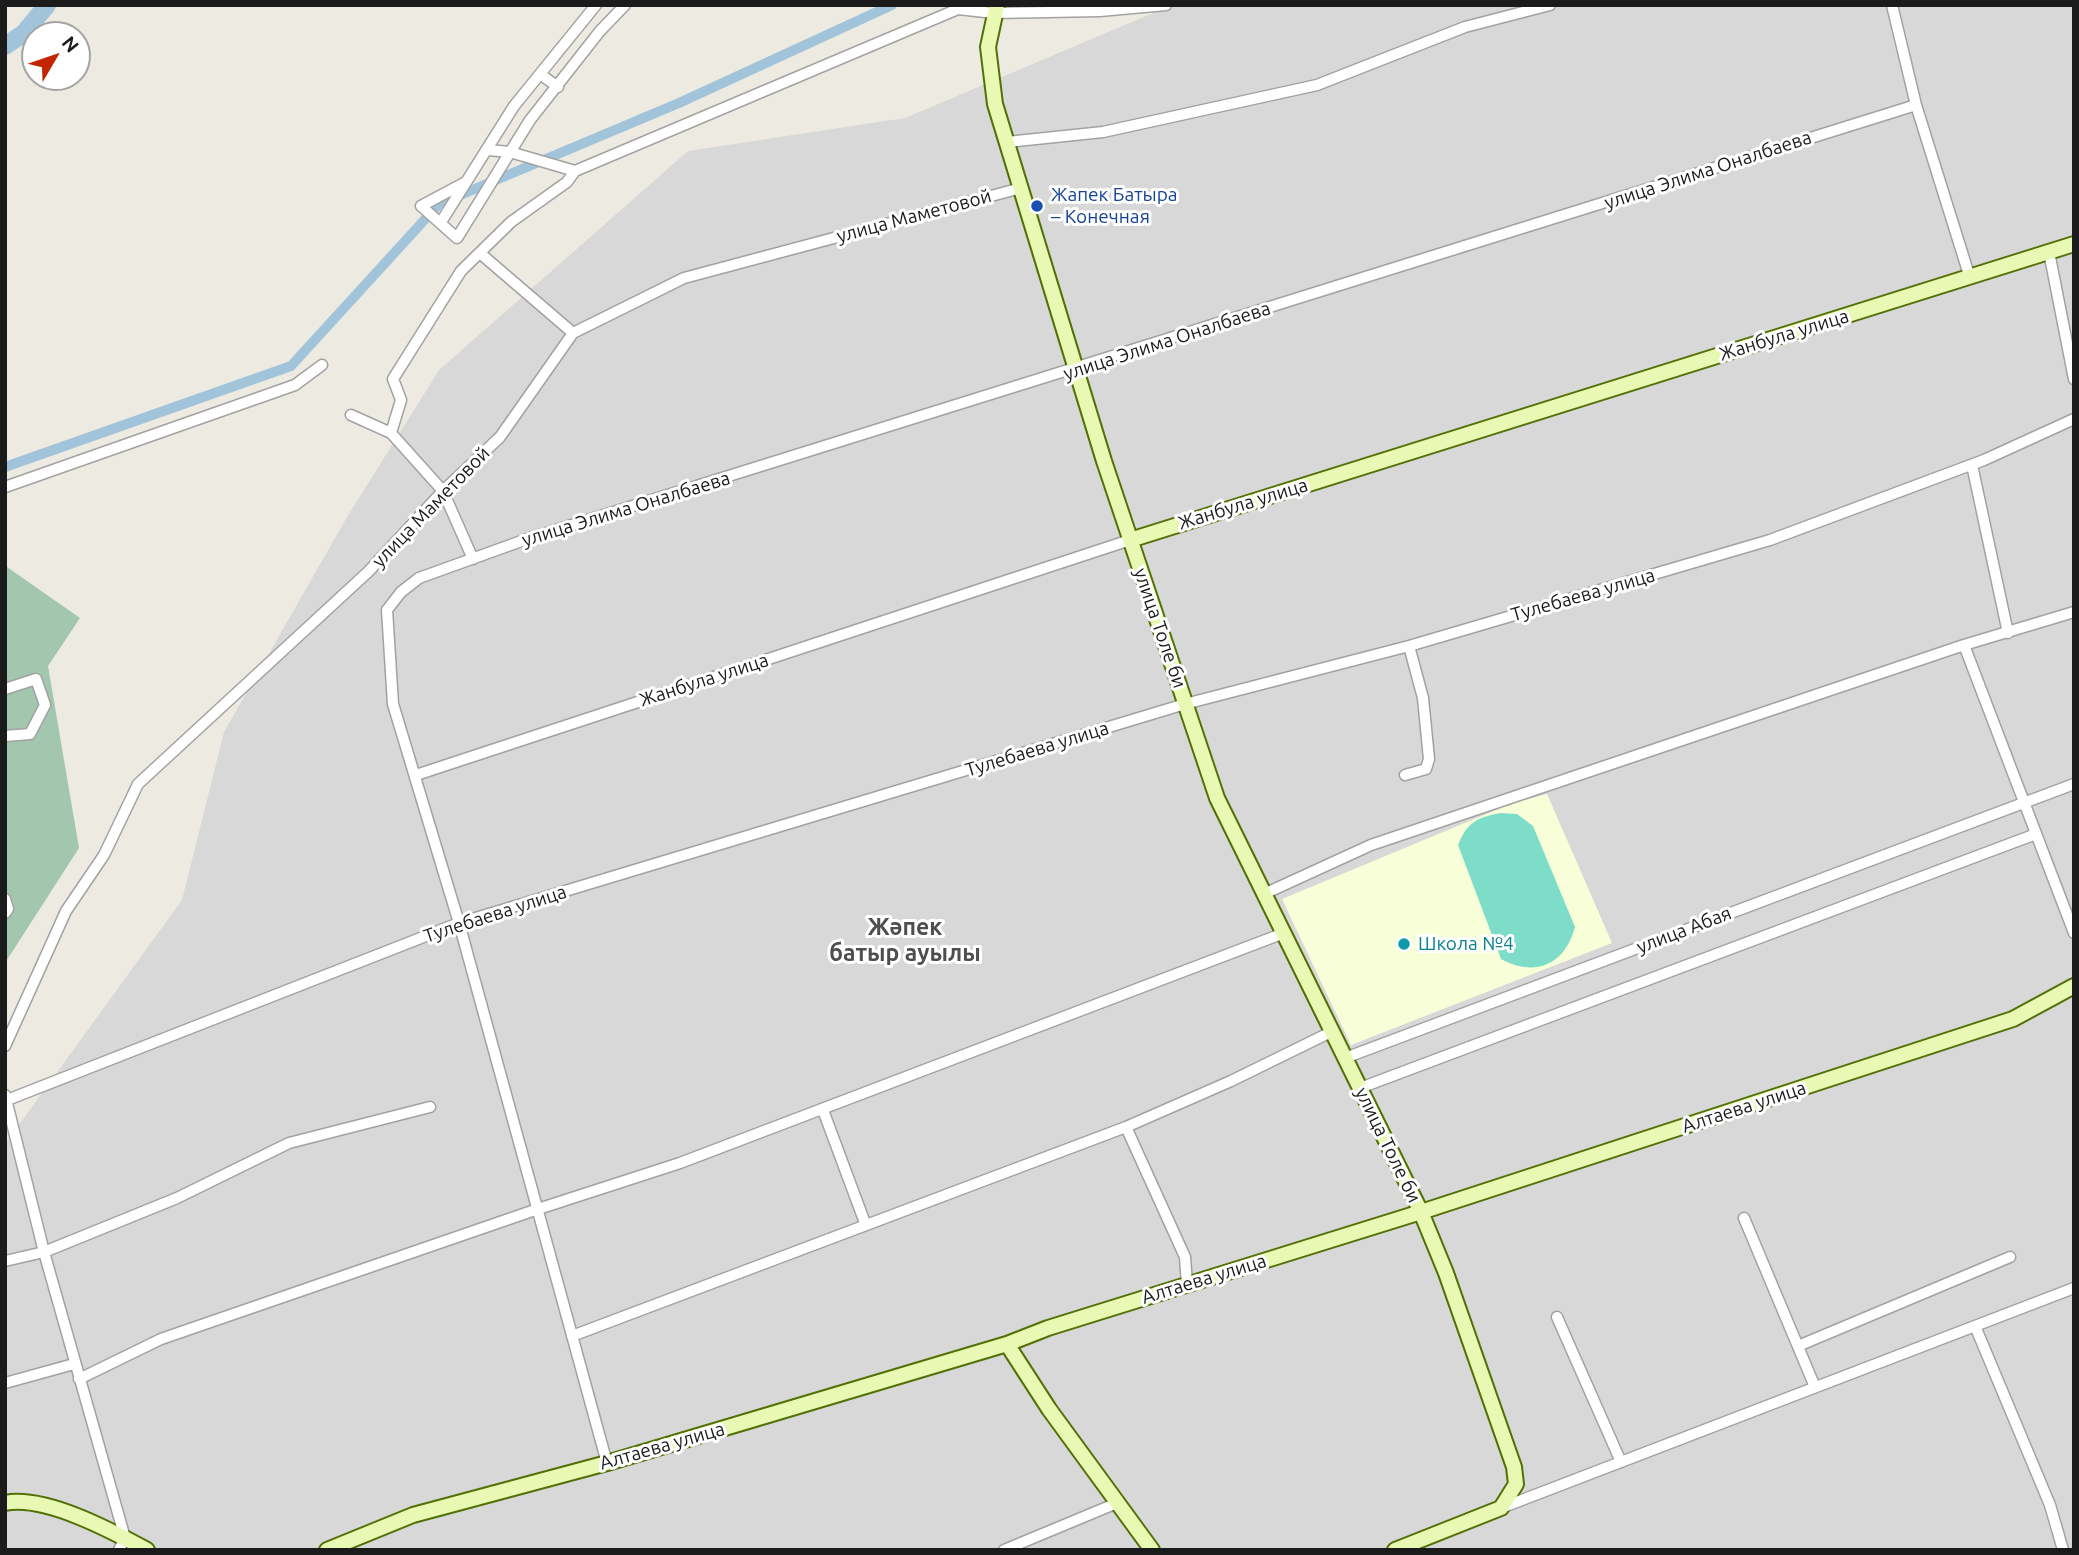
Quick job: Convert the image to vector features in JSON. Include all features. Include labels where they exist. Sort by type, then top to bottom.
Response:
[{"type":"street","points":[[441,222],[514,106],[596,5]]},
{"type":"street","points":[[466,182],[421,206],[457,238],[530,120],[600,31],[625,5]]},
{"type":"street","points":[[391,433],[401,400],[393,379],[461,271],[511,222],[567,182],[575,171],[958,9],[1100,11],[1166,5]]},
{"type":"street","points":[[1007,142],[1103,132],[1317,85],[1465,27],[1550,5]]},
{"type":"street","points":[[1892,5],[1916,105],[1970,278]]},
{"type":"street","name":"улица Толе би","points":[[996,9],[988,47],[995,104],[1076,370],[1185,704],[1217,798],[1421,1212],[1447,1273],[1514,1466],[1516,1484],[1502,1508]]},
{"type":"street","points":[[540,74],[558,87]]},
{"type":"street","name":"улица Элима Оналбаева","points":[[415,775],[393,704],[387,610],[401,592],[419,578],[1916,105]]},
{"type":"street","points":[[488,150],[510,152],[575,171]]},
{"type":"street","name":"улица Маметовой","points":[[5,1046],[66,911],[104,855],[138,784],[369,571],[443,491],[500,437],[573,333],[684,278],[1021,188]]},
{"type":"street","name":"Жанбула улица","points":[[415,775],[1130,540],[2074,244]]},
{"type":"street","points":[[2049,252],[2074,379]]},
{"type":"street","points":[[481,254],[573,333]]},
{"type":"street","points":[[5,487],[295,385],[322,365]]},
{"type":"street","points":[[351,415],[391,433],[443,491],[473,559]]},
{"type":"street","name":"Тулебаева улица","points":[[6,1098],[458,923],[1185,704],[1409,646],[1770,540],[1972,465],[2074,419]]},
{"type":"street","points":[[1972,465],[2008,633]]},
{"type":"street","points":[[1264,894],[1371,845],[1964,645],[2074,612]]},
{"type":"street","points":[[1964,645],[2074,933]]},
{"type":"street","points":[[1405,775],[1426,769],[1429,759],[1423,698],[1409,646]]},
{"type":"street","points":[[5,689],[36,679],[45,705],[30,734],[5,736]]},
{"type":"street","points":[[415,775],[607,1463]]},
{"type":"street","name":"улица Абая","points":[[1345,1058],[2074,784]]},
{"type":"street","name":"улица Абая","points":[[1360,1088],[2035,834]]},
{"type":"street","points":[[5,899],[8,909],[5,914]]},
{"type":"street","points":[[79,1379],[161,1339],[680,1163],[1284,933]]},
{"type":"street","name":"Алтаева улица","points":[[327,1550],[413,1515],[607,1463],[1007,1344],[1048,1328],[1421,1212],[2013,1019],[2074,986]]},
{"type":"street","points":[[572,1336],[865,1223],[1126,1127],[1231,1081],[1331,1032]]},
{"type":"street","points":[[6,1098],[122,1544]]},
{"type":"street","points":[[5,1261],[44,1252],[177,1198],[289,1143],[430,1107]]},
{"type":"street","points":[[823,1110],[865,1223]]},
{"type":"street","points":[[1126,1127],[1185,1257],[1187,1284]]},
{"type":"street","points":[[1744,1218],[1815,1387]]},
{"type":"street","points":[[1798,1346],[2010,1258]]},
{"type":"street","points":[[1395,1550],[2074,1288]]},
{"type":"street","points":[[1557,1317],[1621,1462]]},
{"type":"street","points":[[1975,1326],[2050,1505],[2063,1550]]},
{"type":"street","points":[[1007,1344],[1049,1409],[1152,1550]]},
{"type":"street","points":[[5,1383],[74,1364]]},
{"type":"street","points":[[5,1503],[40,1505],[122,1544],[147,1550]]},
{"type":"street","points":[[1004,1550],[1117,1503]]},
{"type":"shaded area","name":"Жәпек батыр ауылы","points":[[1172,5],[2074,5],[2074,1550],[5,1550],[5,1144],[182,900],[224,732],[347,517],[439,370],[688,151],[905,118]]},
{"type":"shaded area","points":[[7,567],[80,618],[48,666],[79,848],[5,963]]},
{"type":"shaded area","points":[[1547,794],[1612,943],[1351,1045],[1282,899],[1513,803]]},
{"type":"shaded area","points":[[1501,813],[1517,814],[1533,826],[1575,927],[1564,950],[1547,964],[1537,967],[1514,965],[1501,959],[1458,845],[1465,831],[1474,822]]},
{"type":"waterway","points":[[5,46],[24,33],[47,5]]},
{"type":"waterway","points":[[5,467],[291,366],[439,204],[679,103],[892,5]]},
{"type":"place","name":"Жапек Батыра – Конечная","points":[[1037,206]]},
{"type":"place","name":"Школа №4","points":[[1404,944]]},
{"type":"district","name":"Жәпек батыр ауылы","points":[[905,940]]}]
